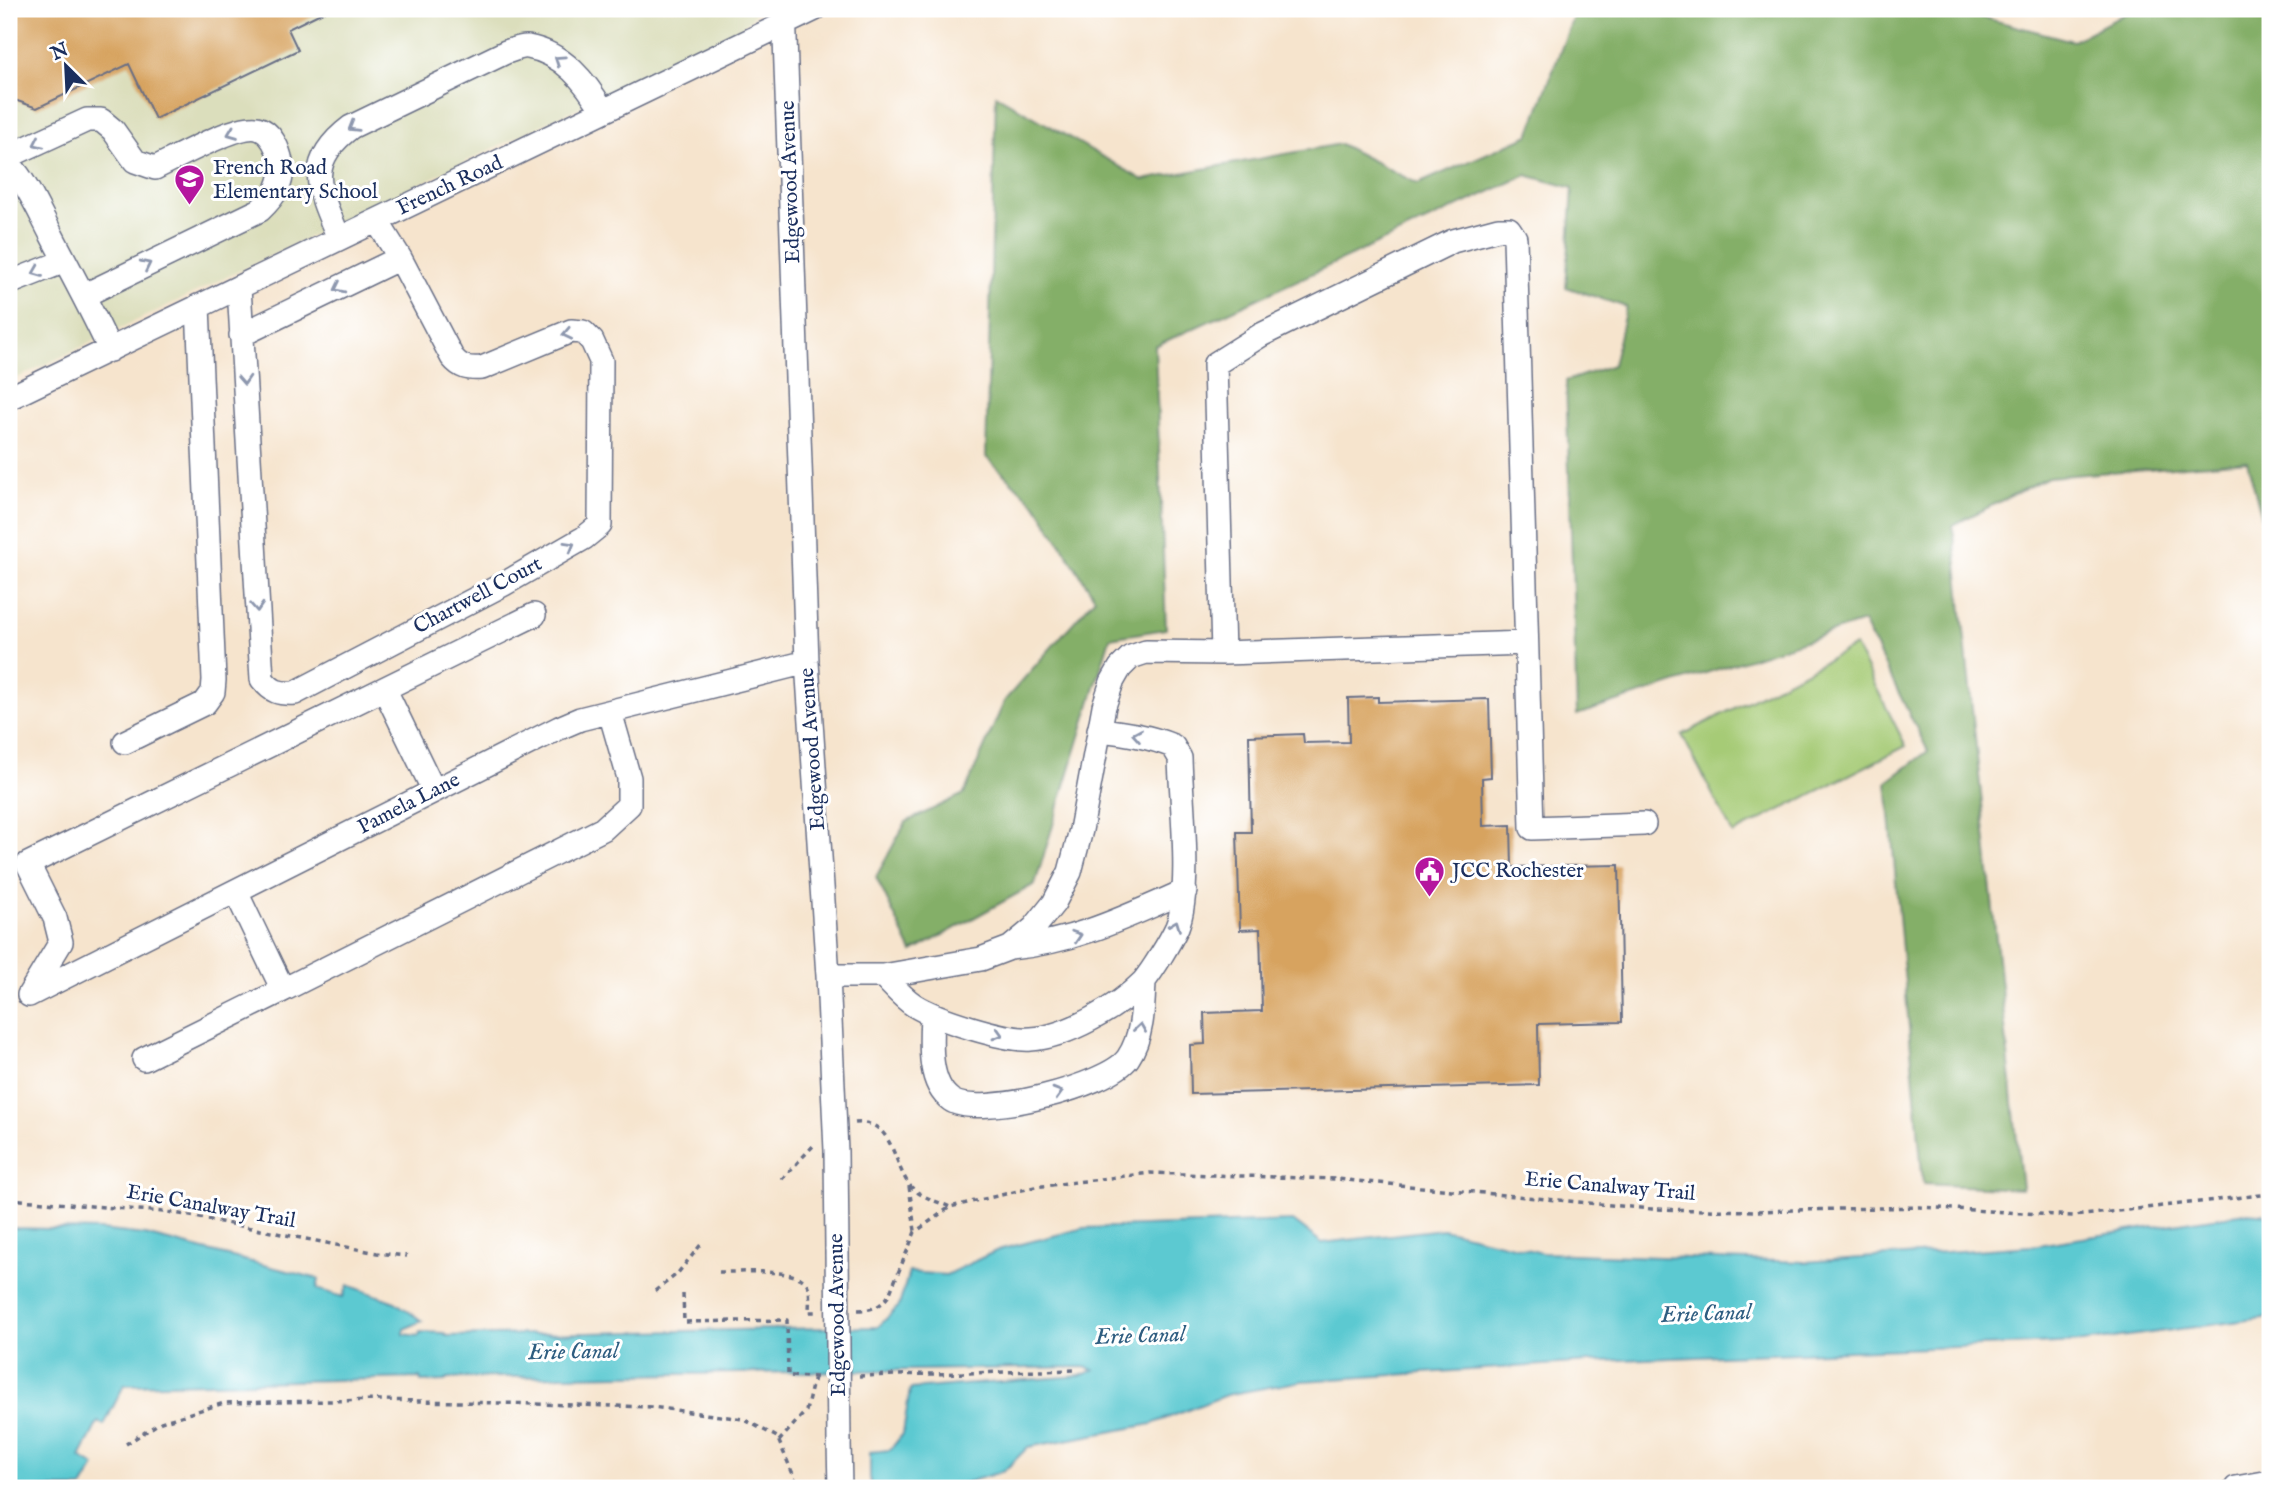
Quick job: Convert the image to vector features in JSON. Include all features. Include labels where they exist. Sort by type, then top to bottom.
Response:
[{"type":"street","name":"French Road","points":[[9,398],[603,111],[785,16],[815,9]]},
{"type":"street","name":"Edgewood Avenue","points":[[785,16],[807,662],[828,976],[836,1151],[840,1488]]},
{"type":"street","points":[[339,239],[319,186],[321,159],[336,138],[351,127],[506,51],[525,47],[548,54],[572,69],[588,86],[603,111]]},
{"type":"street","points":[[9,156],[87,120],[102,120],[135,161],[155,168],[239,129],[258,128],[271,136],[280,158],[282,176],[274,197],[260,210],[85,295]]},
{"type":"street","points":[[9,164],[30,195],[85,295],[110,350]]},
{"type":"street","name":"Chartwell Court","points":[[239,287],[262,679],[269,689],[278,694],[296,693],[504,584],[584,538],[600,525],[601,361],[592,341],[583,332],[571,331],[482,368],[459,366],[377,221]]},
{"type":"street","points":[[1223,653],[1215,364],[1261,335],[1453,241],[1498,229],[1509,229],[1515,238],[1532,828],[1644,824]]},
{"type":"street","points":[[242,335],[400,258]]},
{"type":"street","points":[[9,284],[65,261]]},
{"type":"street","points":[[125,742],[205,703],[212,692],[214,680],[198,306]]},
{"type":"street","points":[[19,865],[534,615]]},
{"type":"street","points":[[1010,948],[1034,928],[1054,903],[1070,872],[1081,830],[1104,706],[1112,682],[1120,668],[1131,657],[1146,652],[1223,653],[1527,643]]},
{"type":"street","name":"Pamela Lane","points":[[19,865],[55,918],[61,942],[29,995],[580,719],[807,662]]},
{"type":"street","points":[[384,690],[434,791]]},
{"type":"street","points":[[144,1059],[603,829],[629,805],[629,778],[610,712]]},
{"type":"street","points":[[883,976],[912,1004],[932,1015],[1016,1039],[1054,1035],[1082,1023],[1115,1005],[1144,981],[1177,927],[1185,891],[1180,758],[1173,746],[1136,733],[1099,730]]},
{"type":"street","points":[[828,976],[883,976],[981,959],[1010,948],[1066,939],[1103,927],[1185,891]]},
{"type":"street","points":[[236,892],[283,990]]},
{"type":"street","points":[[932,1015],[931,1051],[935,1078],[950,1100],[967,1107],[1035,1099],[1083,1086],[1118,1069],[1138,1041],[1144,981]]},
{"type":"street","points":[[2236,1488],[2270,1482]]},
{"type":"path","points":[[856,1123],[870,1123],[885,1134],[909,1184],[915,1232],[890,1295],[876,1308],[856,1310]]},
{"type":"path","points":[[782,1179],[817,1142]]},
{"type":"path","name":"Erie Canalway Trail","points":[[915,1232],[950,1207],[1035,1187],[1150,1173],[1336,1179],[1653,1209],[1757,1212],[1920,1207],[2074,1216],[2270,1194]]},
{"type":"path","points":[[909,1184],[922,1196],[950,1207]]},
{"type":"path","name":"Erie Canalway Trail","points":[[9,1199],[175,1213],[377,1253],[407,1256]]},
{"type":"path","points":[[655,1291],[677,1274],[703,1242]]},
{"type":"path","points":[[719,1272],[783,1273],[795,1276],[808,1286],[809,1312],[821,1312]]},
{"type":"path","points":[[684,1294],[684,1322],[787,1321],[788,1376],[827,1376]]},
{"type":"path","points":[[855,1376],[1076,1370]]},
{"type":"path","points":[[779,1441],[806,1410],[814,1377]]},
{"type":"path","points":[[126,1444],[161,1422],[224,1403],[382,1400],[652,1407],[743,1419],[777,1437],[799,1488]]},
{"type":"shaded area","name":"French Road Elementary School","points":[[9,9],[758,9],[750,20],[735,32],[9,382]]},
{"type":"green space","points":[[1572,9],[1950,9],[2073,41],[2134,9],[2270,9],[2270,548],[2247,461],[2048,477],[1953,525],[2022,1189],[1923,1184],[1887,782],[1928,751],[1863,622],[1577,715],[1566,381],[1613,365],[1626,307],[1566,287],[1573,188],[1526,175],[1155,346],[1166,629],[1110,638],[1035,884],[912,952],[876,877],[906,822],[964,794],[1005,700],[1095,598],[1036,505],[986,457],[996,95],[1143,180],[1340,144],[1418,184],[1529,135],[1573,17]]},
{"type":"green space","points":[[1855,646],[1906,746],[1733,834],[1682,735]]},
{"type":"water","name":"Erie Canal","points":[[2245,1213],[2270,1215],[2270,1317],[2083,1342],[1620,1360],[1302,1381],[1226,1395],[1152,1424],[1028,1447],[1004,1471],[948,1488],[870,1488],[870,1452],[890,1450],[903,1434],[910,1389],[1080,1376],[1094,1370],[1084,1367],[448,1378],[445,1381],[421,1382],[420,1378],[124,1385],[104,1425],[98,1422],[80,1457],[95,1466],[82,1488],[9,1488],[9,1228],[100,1230],[145,1235],[319,1279],[317,1289],[343,1297],[348,1285],[395,1302],[422,1321],[404,1329],[404,1334],[419,1336],[420,1332],[444,1333],[446,1336],[878,1327],[899,1306],[909,1272],[946,1275],[998,1250],[1084,1228],[1293,1221],[1322,1243],[1443,1229],[1542,1253],[1805,1262],[2031,1246]]},
{"type":"building","points":[[9,9],[329,9],[288,29],[298,50],[155,119],[129,64],[37,108],[9,98]]},
{"type":"building","name":"JCC Rochester","points":[[1378,697],[1378,702],[1489,699],[1491,777],[1482,778],[1483,826],[1511,825],[1512,867],[1619,865],[1622,1022],[1538,1024],[1539,1085],[1191,1094],[1190,1045],[1205,1044],[1204,1013],[1262,1011],[1260,929],[1240,930],[1237,832],[1251,832],[1249,736],[1303,734],[1304,743],[1349,742],[1348,698]]},
{"type":"place","name":"French Road Elementary School","points":[[190,207]]},
{"type":"place","name":"JCC Rochester","points":[[1429,898]]}]
